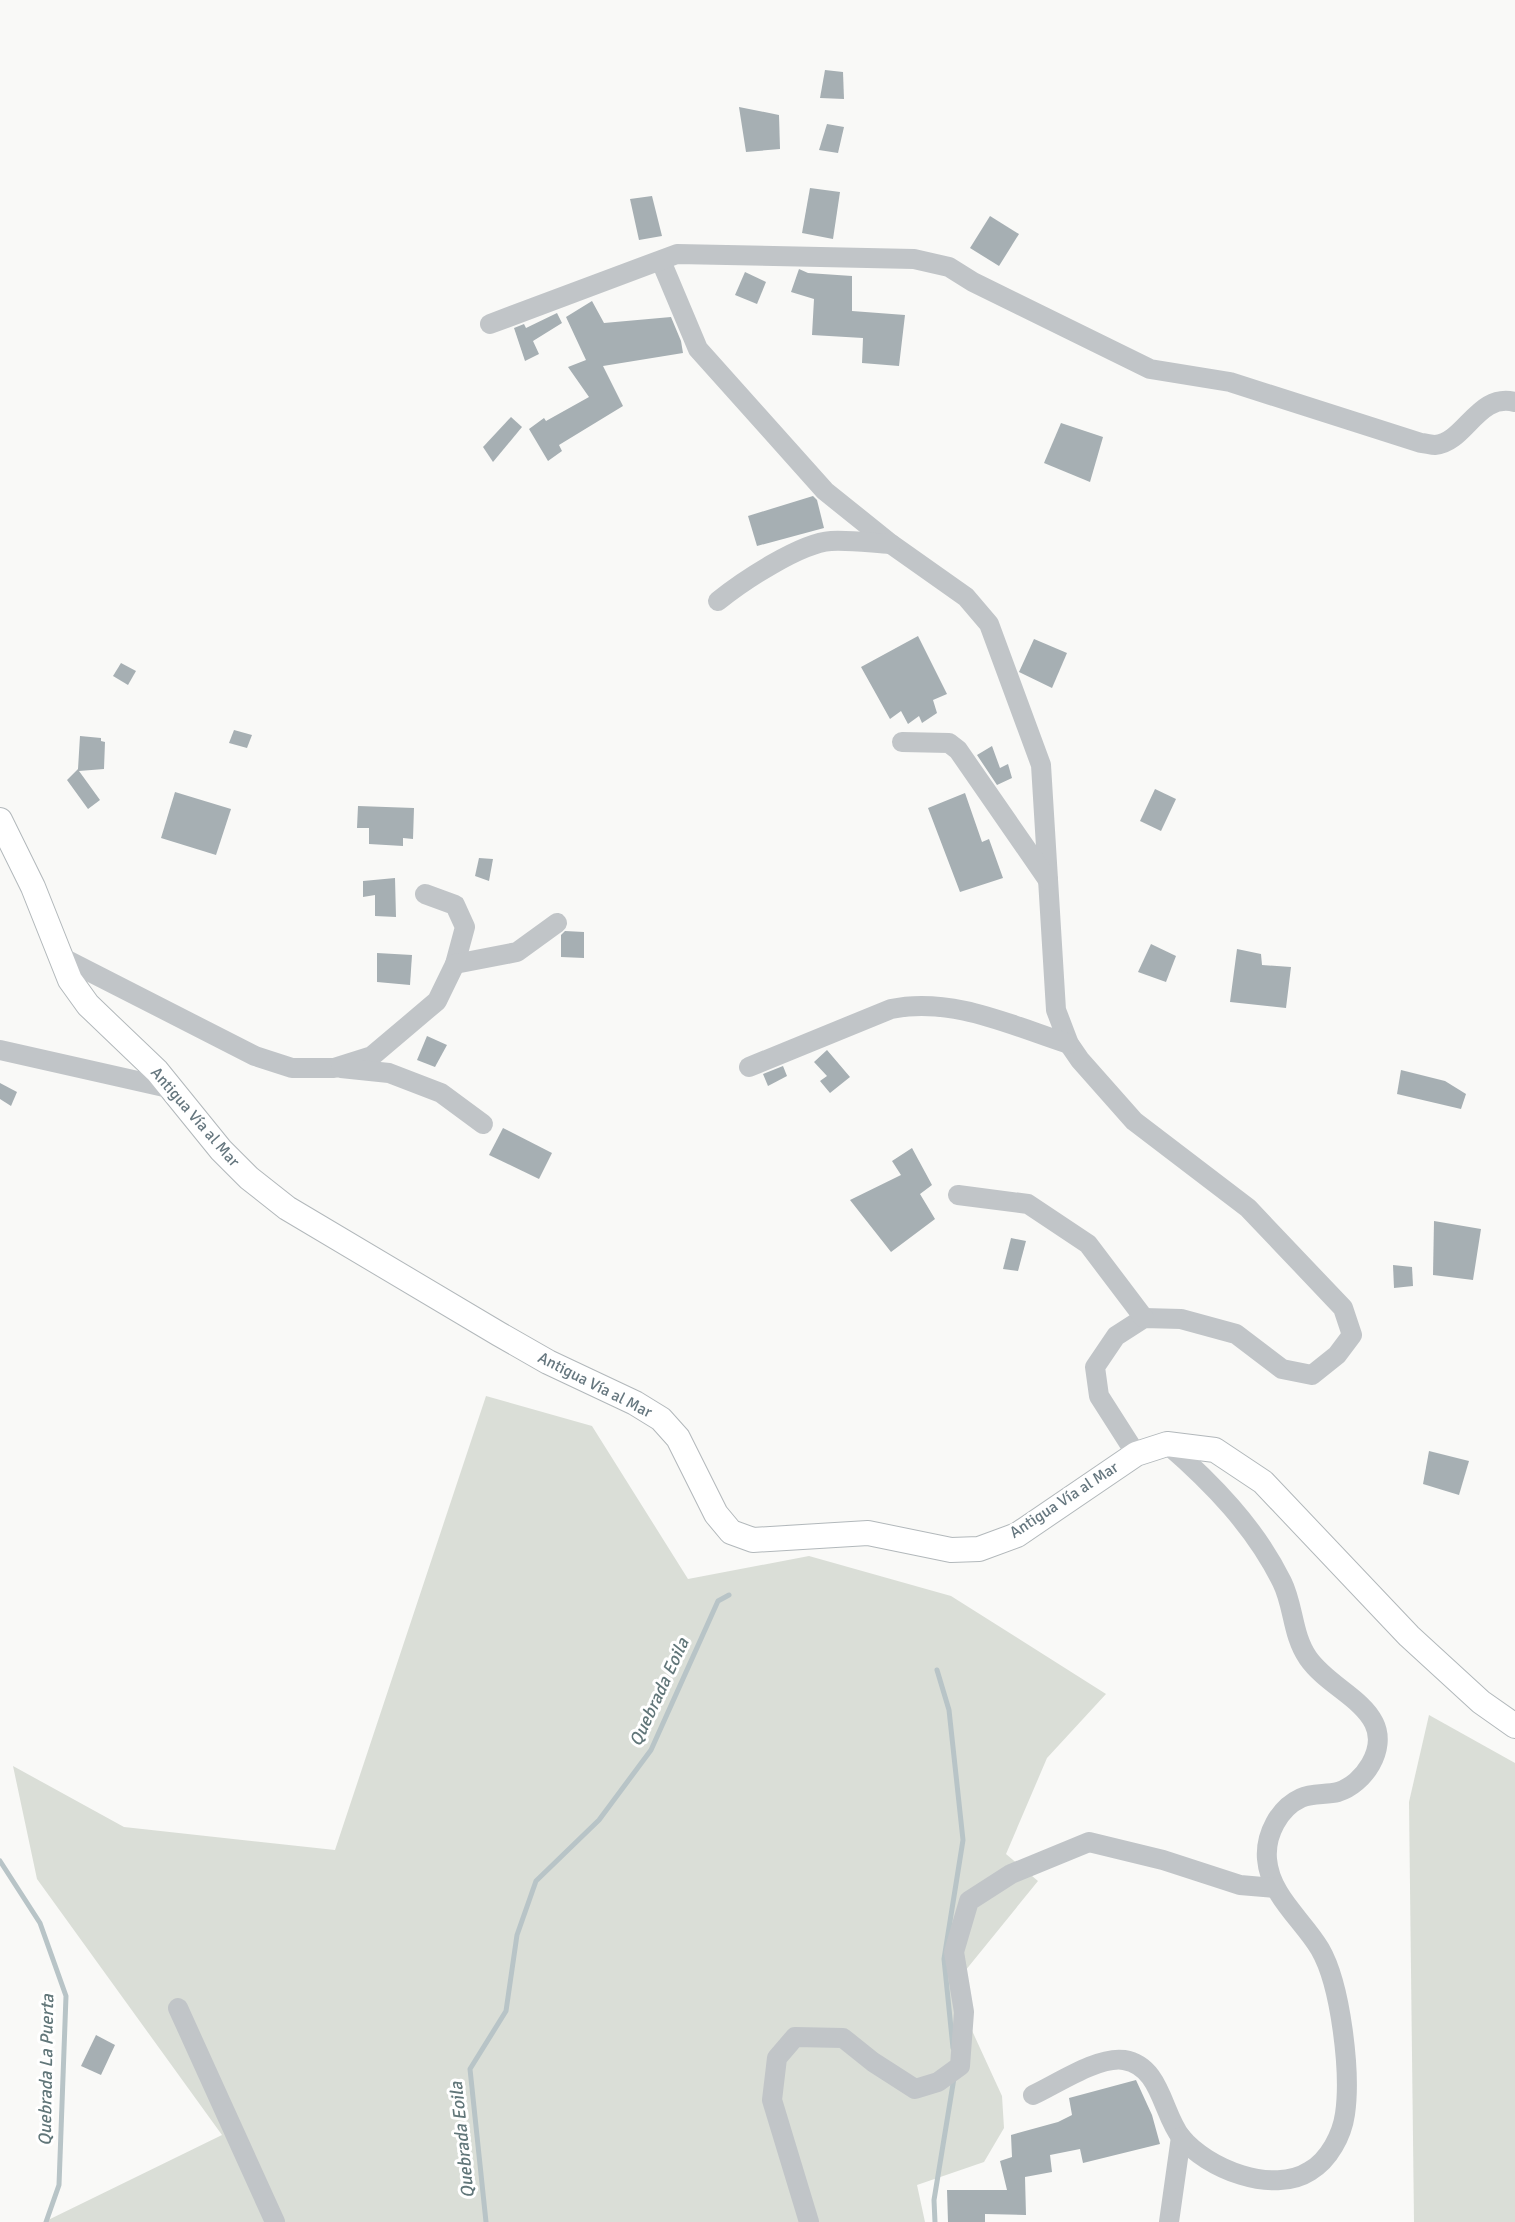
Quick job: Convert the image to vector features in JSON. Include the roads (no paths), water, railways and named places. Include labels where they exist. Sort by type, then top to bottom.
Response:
[{"type":"main road","name":"Antigua Vía al Mar","points":[[0,820],[33,887],[70,980],[88,1005],[158,1071],[221,1150],[249,1178],[287,1208],[548,1362],[635,1403],[661,1419],[690,1457],[716,1514],[731,1532],[753,1540],[868,1533],[951,1550],[979,1549],[1017,1535],[1136,1454],[1167,1444],[1215,1450],[1263,1482],[1409,1636],[1481,1702],[1515,1726]]},
{"type":"street","points":[[490,324],[677,254],[914,259],[949,267],[974,282],[1150,369],[1230,382],[1421,443],[1437,445],[1452,436],[1486,406],[1504,399],[1515,402]]},
{"type":"street","points":[[661,261],[698,349],[825,491],[891,544],[966,597],[989,624],[1041,765],[1056,1010],[1070,1044],[1134,1121],[1248,1208],[1343,1308],[1352,1335],[1337,1355],[1312,1375],[1282,1370],[1236,1334],[1181,1319],[1144,1318],[1116,1336],[1095,1367],[1099,1396],[1136,1454]]},
{"type":"street","points":[[718,601],[753,574],[813,546],[830,541],[891,544]]},
{"type":"street","points":[[902,742],[949,743],[958,750],[1048,880]]},
{"type":"street","points":[[334,1068],[372,1056],[437,1001],[455,964],[465,927],[455,905],[425,894]]},
{"type":"street","points":[[455,964],[517,951],[557,923]]},
{"type":"street","points":[[59,956],[255,1056],[292,1068],[334,1068],[389,1074],[441,1093],[483,1124]]},
{"type":"street","points":[[749,1067],[891,1009],[910,1005],[943,1005],[1070,1044]]},
{"type":"street","points":[[0,1050],[172,1089]]},
{"type":"street","points":[[958,1195],[1028,1204],[1088,1244],[1144,1318]]},
{"type":"street","points":[[1033,2095],[1109,2059],[1128,2060],[1150,2075],[1181,2137],[1220,2167],[1271,2183],[1310,2172],[1335,2145],[1345,2116],[1346,2085],[1334,1981],[1320,1949],[1275,1888],[1267,1858],[1273,1827],[1283,1809],[1302,1797],[1341,1791],[1367,1773],[1378,1748],[1375,1724],[1358,1703],[1321,1676],[1305,1654],[1295,1629],[1284,1585],[1262,1546],[1205,1477],[1167,1444]]},
{"type":"street","points":[[809,2222],[772,2100],[777,2058],[795,2037],[843,2038],[873,2062],[915,2089],[943,2079],[960,2066],[964,2012],[954,1952],[969,1901],[1011,1874],[1089,1842],[1162,1860],[1240,1885],[1275,1888]]},
{"type":"street","points":[[178,2008],[275,2222]]},
{"type":"street","points":[[1169,2222],[1181,2137]]},
{"type":"waterway","name":"Quebrada Eoila","points":[[486,2222],[470,2069],[506,2011],[517,1935],[536,1881],[599,1820],[651,1750],[718,1601],[729,1595]]},
{"type":"waterway","points":[[937,1670],[949,1710],[963,1840],[944,1959],[953,2048]]},
{"type":"waterway","name":"Quebrada La Puerta","points":[[0,1861],[40,1923],[66,1996],[59,2185],[46,2222]]},
{"type":"waterway","points":[[935,2222],[934,2200],[954,2078]]}]
